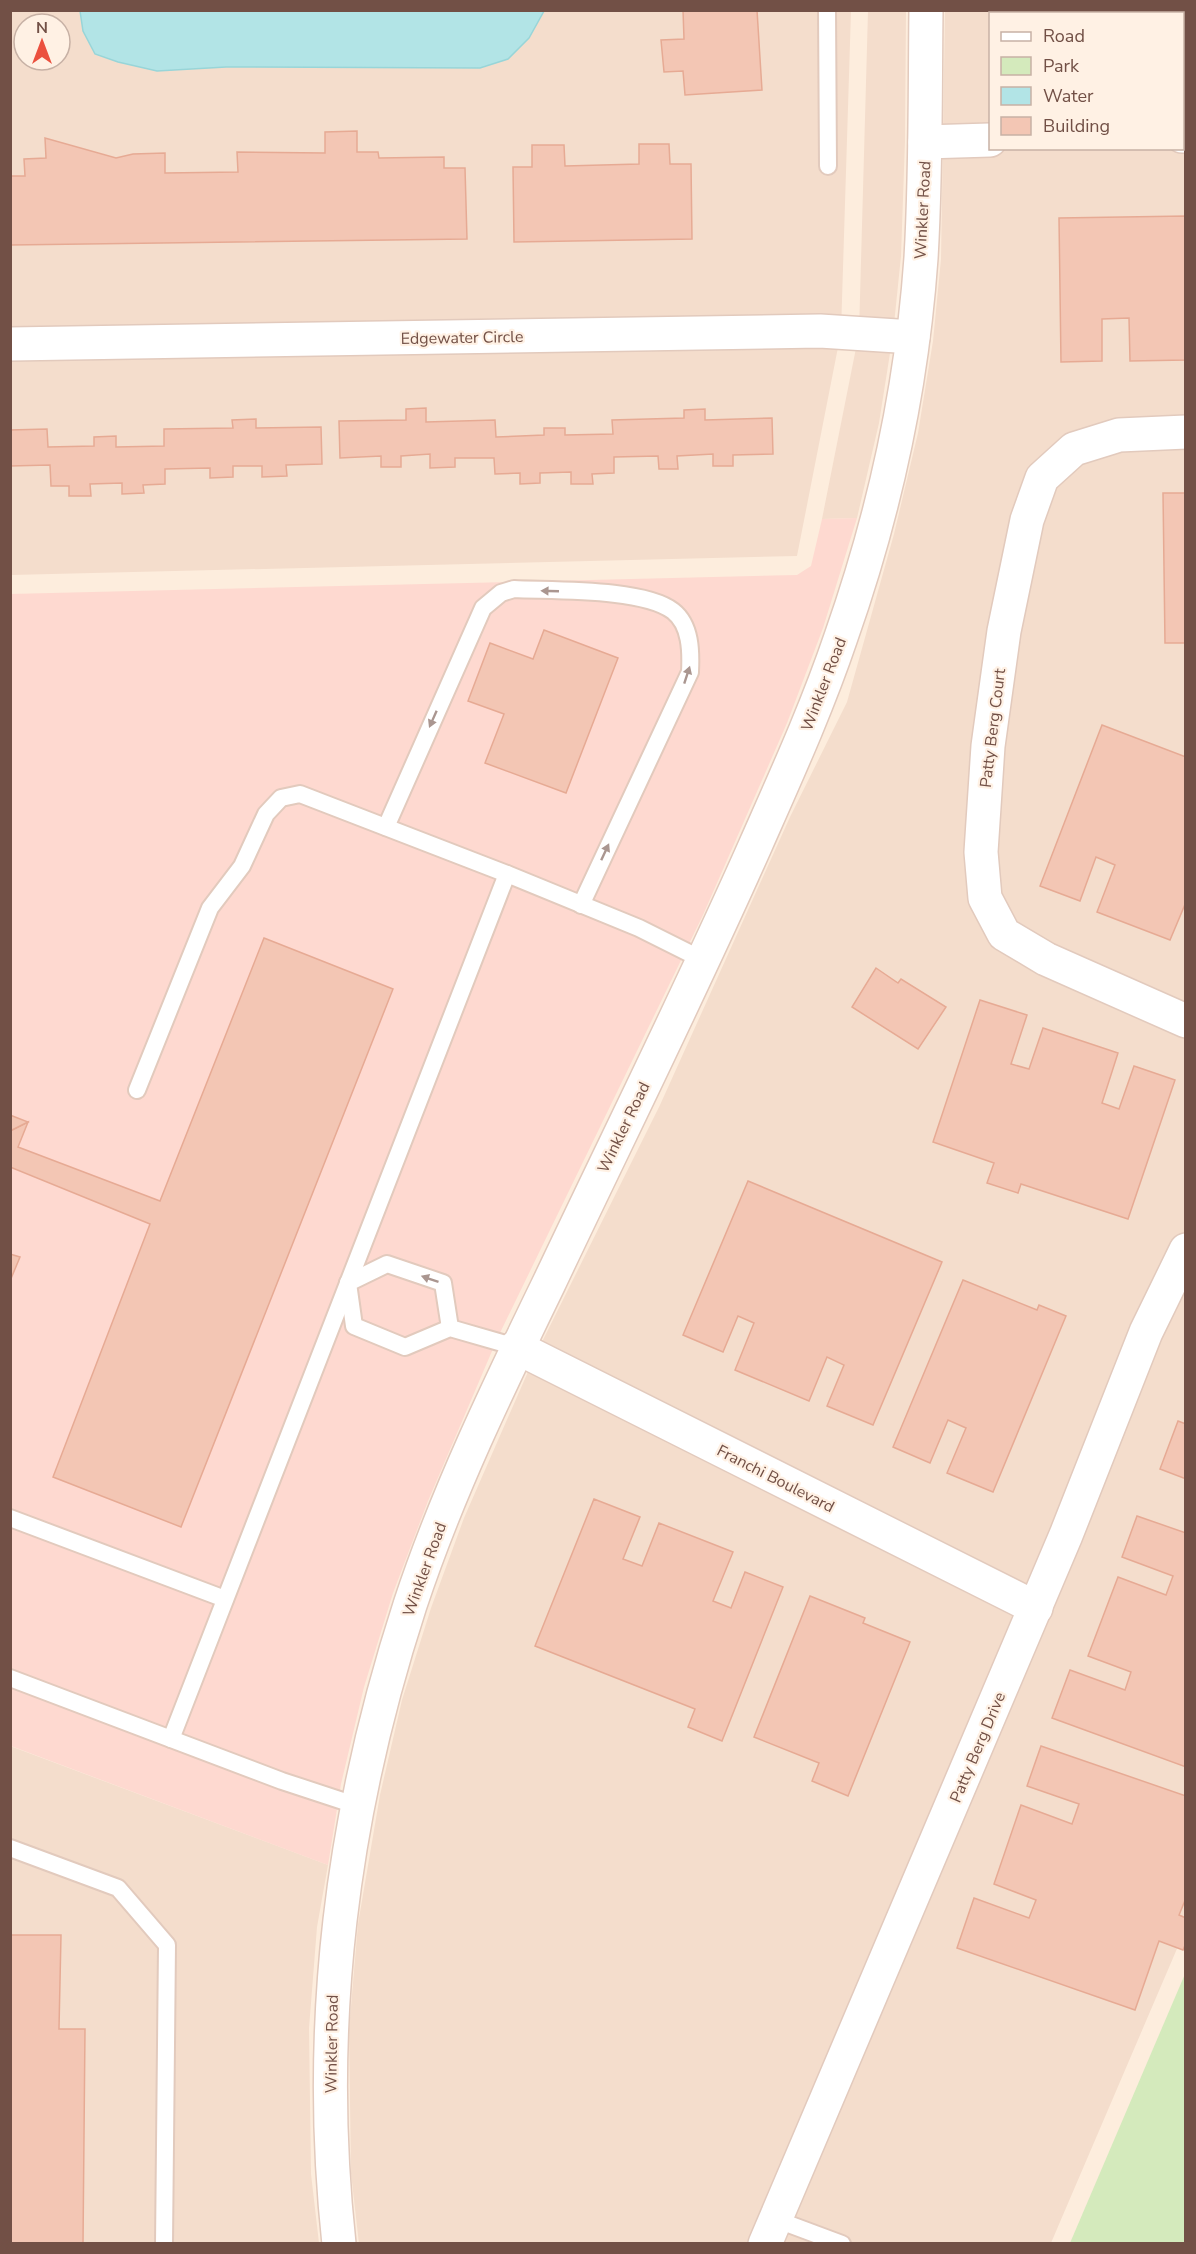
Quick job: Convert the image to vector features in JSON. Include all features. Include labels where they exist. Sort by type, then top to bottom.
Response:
[{"type":"street","name":"Winkler Road","points":[[339,2244],[331,2174],[329,2029],[337,1929],[358,1806],[383,1694],[412,1600],[446,1509],[516,1347],[703,960],[806,732],[842,636],[875,528],[898,427],[913,337],[921,258],[926,10]]},
{"type":"street","points":[[925,142],[989,140]]},
{"type":"street","name":"Edgewater Circle","points":[[10,344],[820,331],[913,337]]},
{"type":"street","name":"Patty Berg Court","points":[[1185,432],[1119,435],[1074,449],[1042,478],[1027,520],[1004,631],[988,746],[981,852],[985,898],[1004,934],[1046,959],[1185,1021]]},
{"type":"street","name":"Patty Berg Drive","points":[[770,2231],[1036,1608],[1142,1342],[1185,1250]]},
{"type":"street","name":"Franchi Boulevard","points":[[516,1347],[1036,1608]]},
{"type":"lane","points":[[827,10],[828,166]]},
{"type":"lane","points":[[386,827],[483,608],[501,592],[514,589],[613,592],[663,607],[674,612],[687,630],[691,654],[690,672],[581,905]]},
{"type":"lane","points":[[137,1090],[210,908],[242,866],[266,813],[281,798],[300,794],[386,827],[639,928],[703,960]]},
{"type":"lane","points":[[171,1739],[507,874]]},
{"type":"lane","points":[[348,1283],[387,1264],[443,1283],[450,1328]]},
{"type":"lane","points":[[348,1283],[354,1326],[405,1347],[450,1328],[516,1347]]},
{"type":"lane","points":[[10,1518],[225,1599]]},
{"type":"lane","points":[[10,1678],[358,1806]]},
{"type":"lane","points":[[10,1848],[117,1888],[167,1945],[164,2244]]},
{"type":"lane","points":[[770,2231],[842,2244]]},
{"type":"shaded area","points":[[10,11],[851,11],[841,332],[797,556],[11,575]]},
{"type":"shaded area","points":[[868,11],[906,11],[901,256],[893,334],[879,423],[857,518],[822,519],[859,333]]},
{"type":"shaded area","points":[[945,11],[1185,11],[1185,1930],[1051,2243],[359,2244],[351,2173],[349,2030],[358,1924],[380,1795],[402,1700],[431,1608],[464,1518],[534,1358],[660,1105],[790,817],[847,702],[894,534],[918,433],[933,341],[941,259]]},
{"type":"shaded area","points":[[857,518],[823,628],[787,723],[703,915],[498,1337],[428,1501],[393,1593],[364,1687],[341,1784],[328,1865],[11,1746],[10,594],[797,575],[811,566],[822,519]]},
{"type":"shaded area","points":[[10,1746],[328,1865],[317,1927],[309,2028],[311,2174],[319,2243],[11,2243]]},
{"type":"green space","points":[[1185,1974],[1185,2243],[1070,2243]]},
{"type":"water","points":[[80,10],[544,11],[529,38],[508,59],[480,68],[226,67],[157,71],[95,54],[83,31]]},
{"type":"building","points":[[683,10],[757,10],[762,90],[685,95],[683,71],[664,72],[661,40],[684,39]]},
{"type":"building","points":[[357,131],[357,152],[378,152],[379,158],[444,157],[444,168],[465,168],[467,239],[10,245],[10,176],[25,176],[24,159],[46,158],[45,138],[116,158],[133,154],[165,153],[165,173],[238,172],[237,152],[325,153],[325,132]]},
{"type":"building","points":[[639,144],[669,144],[670,164],[691,164],[692,239],[514,242],[513,167],[532,167],[532,145],[564,145],[565,166],[639,164]]},
{"type":"building","points":[[1186,216],[1186,360],[1130,361],[1129,318],[1102,319],[1102,361],[1061,362],[1059,218]]},
{"type":"building","points":[[426,408],[426,422],[495,420],[496,437],[544,435],[544,428],[565,428],[565,435],[613,434],[612,420],[684,418],[684,410],[705,409],[705,420],[772,418],[773,454],[733,455],[733,466],[713,466],[713,454],[677,456],[678,469],[659,469],[658,456],[614,457],[614,473],[592,474],[593,484],[571,484],[571,472],[540,473],[540,483],[520,484],[520,473],[495,474],[494,458],[455,458],[455,467],[430,468],[430,454],[401,456],[401,467],[381,467],[381,456],[340,458],[339,421],[406,420],[406,409]]},
{"type":"building","points":[[256,419],[256,428],[321,427],[322,464],[286,465],[287,476],[262,477],[262,466],[233,466],[233,477],[210,478],[210,468],[165,469],[165,484],[143,485],[144,493],[122,494],[122,483],[90,484],[91,496],[69,496],[69,486],[51,486],[50,465],[10,466],[10,430],[47,429],[48,447],[94,446],[94,437],[116,436],[116,447],[164,446],[164,429],[233,428],[232,420]]},
{"type":"building","points":[[1163,493],[1186,493],[1186,643],[1165,643]]},
{"type":"building","points":[[544,630],[618,658],[566,793],[485,763],[504,714],[468,701],[490,643],[533,659]]},
{"type":"building","points":[[1102,725],[1186,757],[1186,902],[1170,940],[1097,912],[1115,865],[1096,857],[1080,901],[1040,886]]},
{"type":"building","points":[[264,938],[393,989],[181,1527],[53,1477],[150,1224],[10,1167],[10,1131],[28,1122],[18,1147],[160,1201]]},
{"type":"building","points":[[876,968],[898,983],[901,979],[946,1007],[918,1049],[852,1007]]},
{"type":"building","points":[[980,1000],[1027,1015],[1011,1064],[1029,1069],[1043,1028],[1118,1053],[1102,1103],[1119,1109],[1134,1066],[1175,1080],[1128,1219],[1021,1184],[1018,1193],[987,1183],[994,1163],[933,1142]]},
{"type":"building","points":[[10,1115],[28,1122],[10,1131]]},
{"type":"building","points":[[748,1181],[942,1262],[873,1425],[827,1406],[844,1365],[827,1357],[809,1401],[735,1370],[754,1323],[738,1316],[723,1352],[683,1335]]},
{"type":"building","points":[[10,1254],[20,1257],[10,1281]]},
{"type":"building","points":[[963,1280],[1037,1310],[1039,1305],[1066,1316],[993,1492],[947,1473],[966,1428],[948,1420],[930,1463],[893,1447]]},
{"type":"building","points":[[1178,1421],[1186,1424],[1186,1479],[1160,1469]]},
{"type":"building","points":[[594,1499],[640,1517],[623,1559],[642,1566],[659,1523],[733,1552],[713,1601],[731,1608],[745,1572],[783,1587],[722,1741],[688,1727],[695,1709],[535,1646]]},
{"type":"building","points":[[1137,1516],[1186,1533],[1186,1767],[1052,1718],[1070,1670],[1125,1690],[1131,1672],[1088,1656],[1118,1577],[1166,1595],[1173,1576],[1122,1557]]},
{"type":"building","points":[[810,1596],[865,1618],[863,1623],[910,1642],[848,1796],[812,1781],[819,1763],[754,1737]]},
{"type":"building","points":[[1041,1746],[1186,1796],[1186,1898],[1179,1915],[1186,1918],[1186,1943],[1183,1950],[1159,1941],[1135,2010],[957,1948],[974,1898],[1029,1918],[1036,1900],[994,1884],[1021,1805],[1072,1824],[1079,1804],[1027,1786]]},
{"type":"building","points":[[10,1935],[61,1935],[59,2029],[85,2029],[83,2244],[10,2244]]}]
